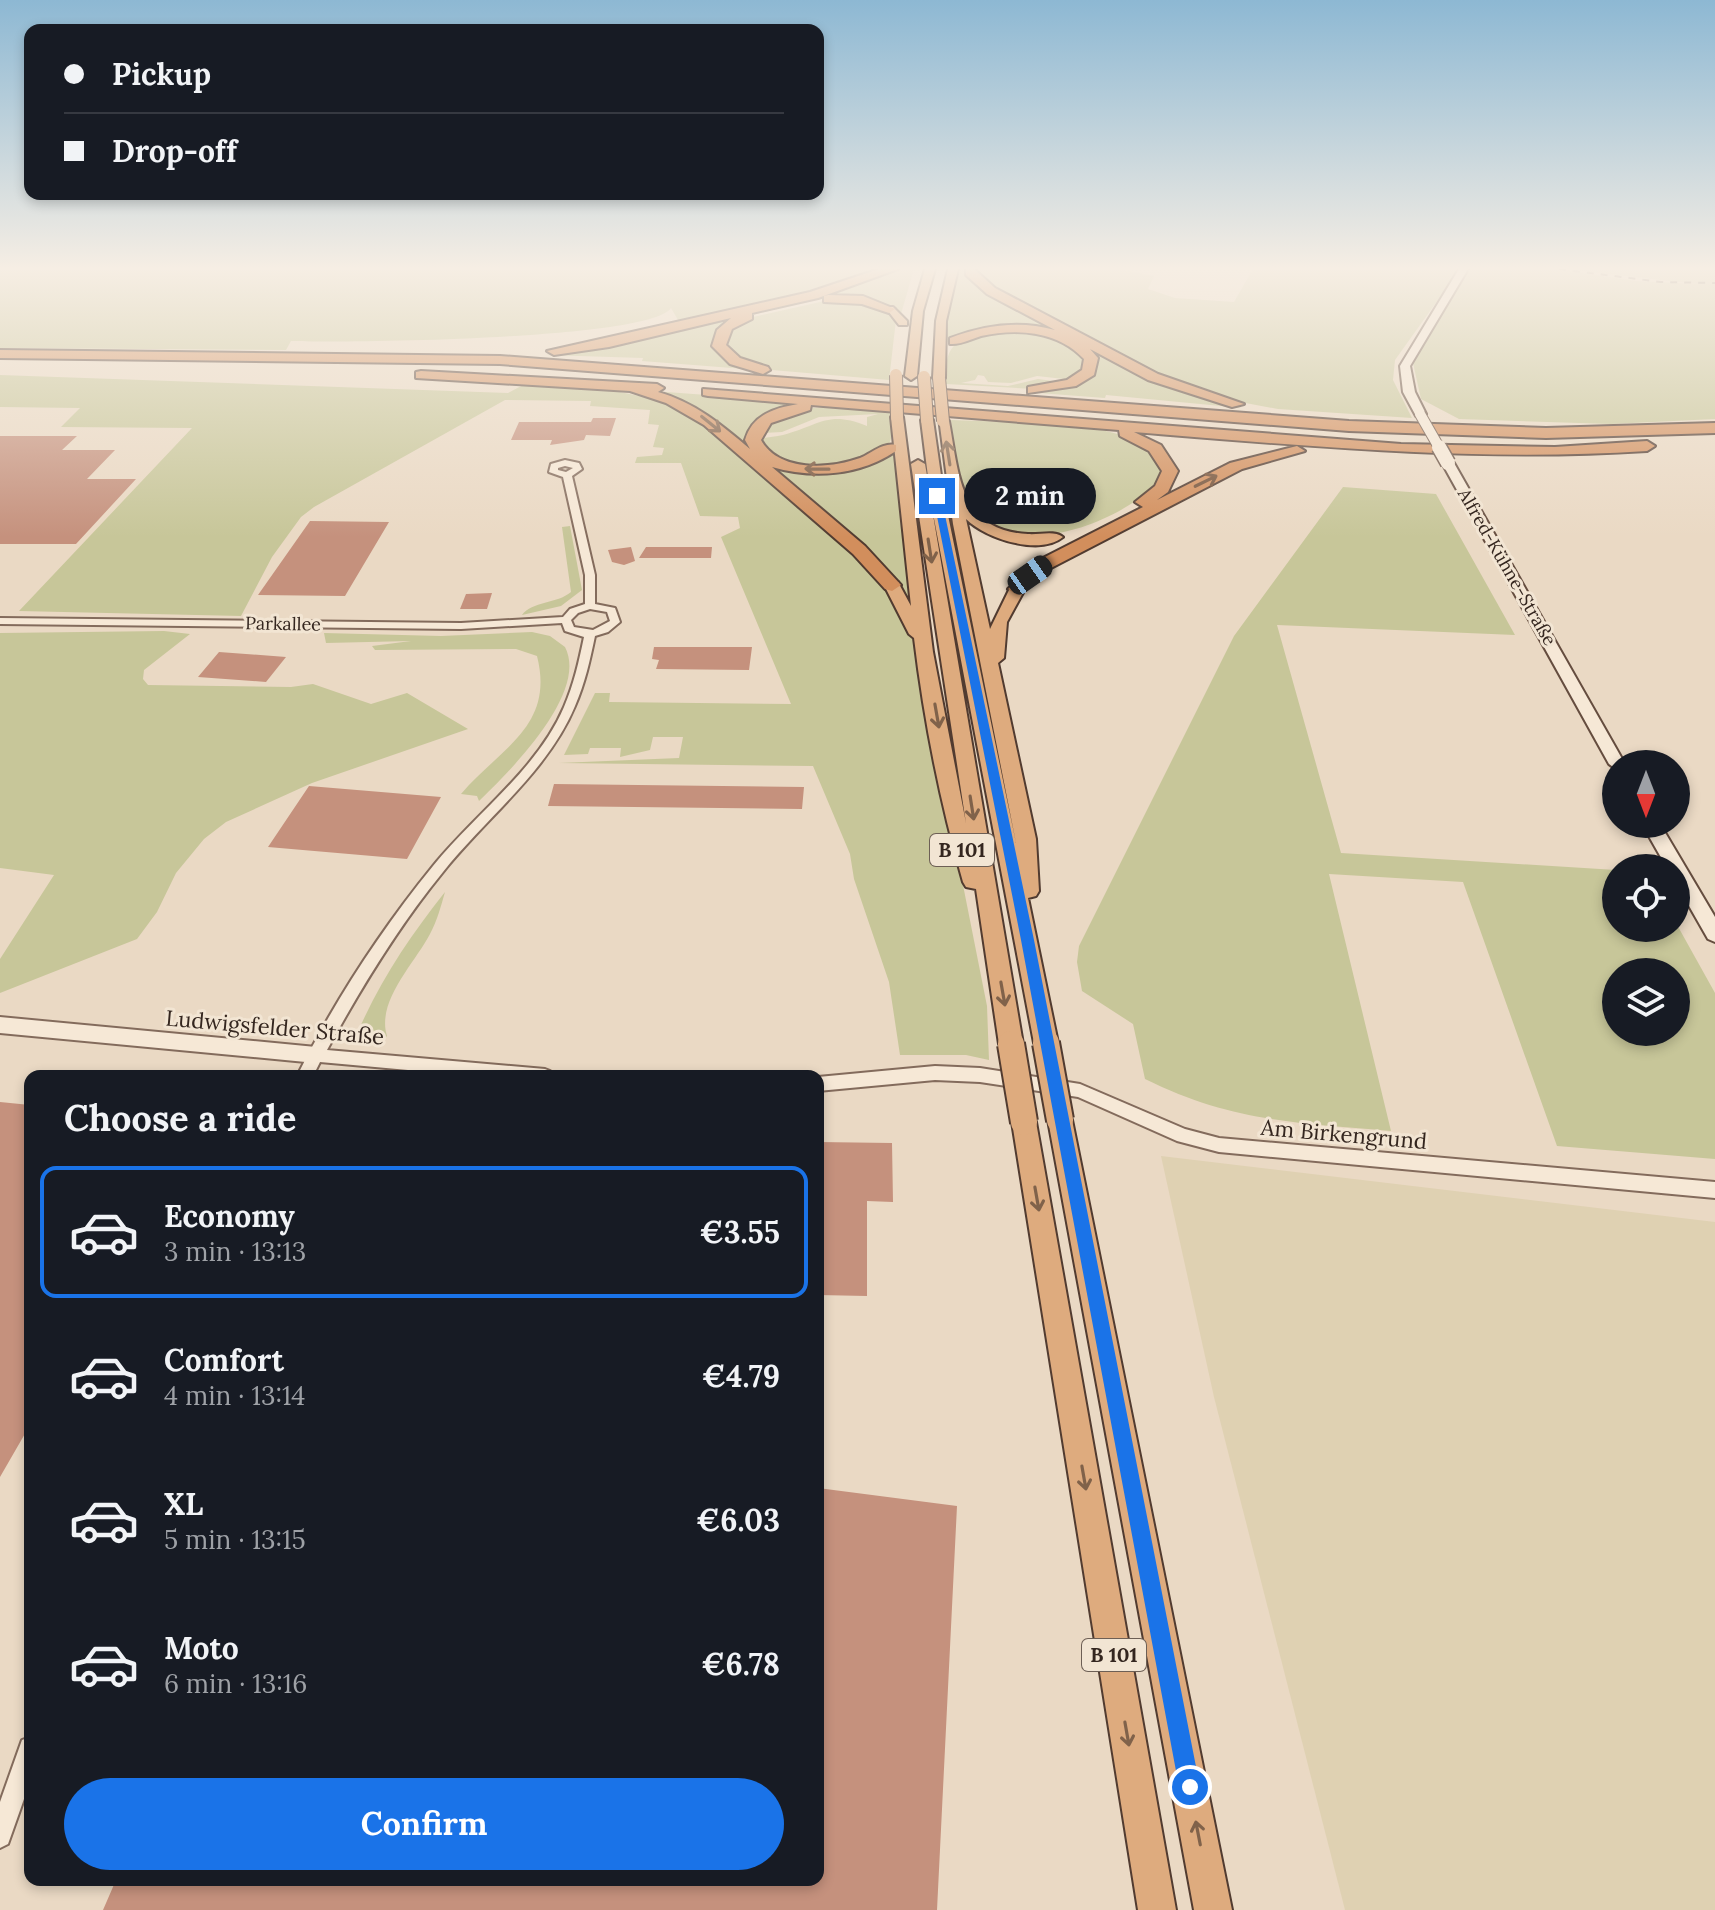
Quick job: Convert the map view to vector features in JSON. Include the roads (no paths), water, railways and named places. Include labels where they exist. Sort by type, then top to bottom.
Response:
[{"type":"highway","points":[[247,358],[538,362],[1349,426],[1473,432],[1715,428]]},
{"type":"highway","points":[[549,358],[1049,389],[1078,381],[1092,365],[1090,358]]},
{"type":"highway","points":[[731,358],[770,372]]},
{"type":"highway","name":"B 101","points":[[918,358],[918,377]]},
{"type":"highway","name":"B 101","points":[[921,358],[914,419],[930,681],[957,829],[994,944]]},
{"type":"highway","points":[[1119,358],[1166,383],[1227,402],[1307,415]]},
{"type":"highway","name":"B 101","points":[[939,361],[943,382],[914,419],[921,496],[1157,1910]]},
{"type":"highway","points":[[0,362],[586,375],[1399,440],[1564,444],[1707,441]]},
{"type":"highway","points":[[322,367],[585,383],[914,419],[1067,423],[1401,449]]},
{"type":"highway","name":"B 101","points":[[897,369],[937,496],[1027,940],[1213,1910]]},
{"type":"highway","points":[[943,382],[1307,415],[1603,432]]},
{"type":"highway","points":[[585,383],[660,396],[697,413],[859,550],[892,585],[914,626],[930,681]]},
{"type":"highway","points":[[837,406],[914,419],[890,448],[873,460],[852,467],[803,469],[765,457],[754,446],[753,434],[762,422],[792,409],[837,406]]},
{"type":"highway","name":"B 101","points":[[914,419],[953,485],[1026,839],[1027,940]]},
{"type":"highway","points":[[953,485],[968,517],[980,526],[1015,537],[1056,537],[1088,529],[1152,498],[1169,480],[1170,471],[1155,448],[1132,435],[1067,423]]},
{"type":"highway","points":[[1002,715],[996,674],[997,639],[1004,608],[1017,589],[1045,564],[1250,461],[1317,449],[1555,452],[1707,441]]},
{"type":"main road","name":"Alfred-Kühne-Straße","points":[[1410,358],[1405,366],[1409,392],[1420,414],[1609,750]]},
{"type":"main road","points":[[1659,838],[1715,934]]},
{"type":"street","points":[[566,620],[569,629],[590,634],[605,630],[616,617],[606,607],[590,606],[590,575],[567,475]]},
{"type":"street","name":"Parkallee","points":[[0,621],[461,626],[566,620],[574,611],[590,606]]},
{"type":"street","points":[[308,1070],[416,897],[455,847],[556,737],[582,679],[590,634]]},
{"type":"street","name":"Ludwigsfelder Straße","points":[[0,1025],[480,1070]]},
{"type":"street","name":"Am Birkengrund","points":[[824,1083],[935,1073],[980,1075],[1080,1091],[1183,1136],[1219,1145],[1715,1190]]},
{"type":"street","points":[[0,1836],[24,1766]]}]
